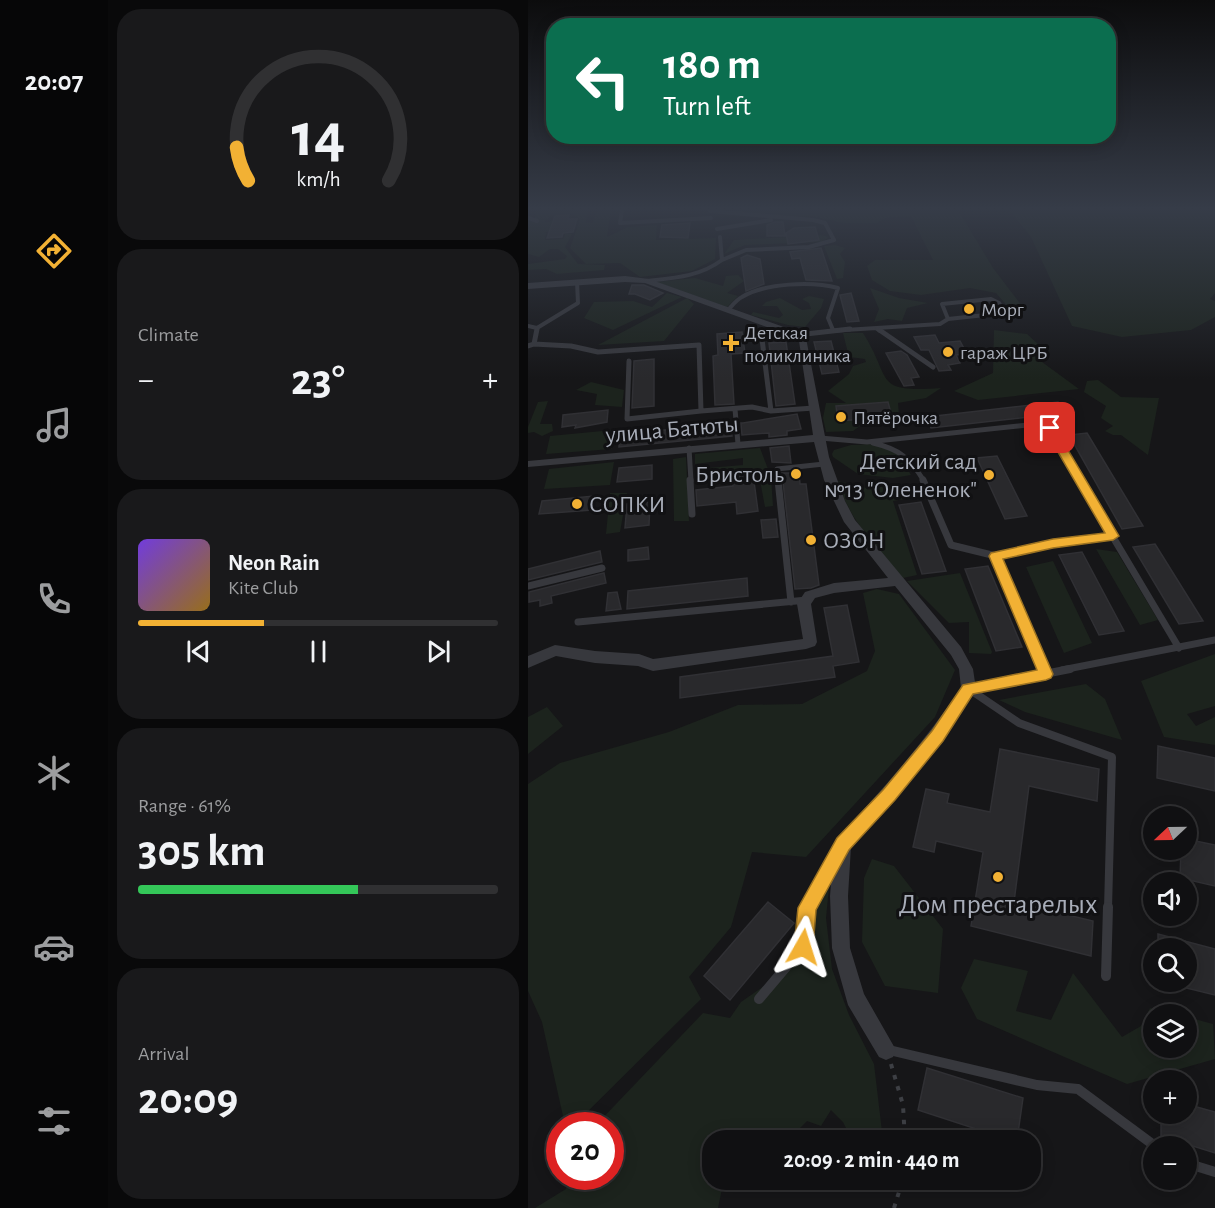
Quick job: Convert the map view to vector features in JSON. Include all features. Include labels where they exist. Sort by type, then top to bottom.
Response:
[{"type":"street","points":[[528,286],[625,279],[646,281],[800,338],[824,464],[838,503],[850,522],[956,651],[966,669],[969,689],[937,736],[889,795],[843,844],[839,896],[841,948],[855,998],[886,1050]]},
{"type":"street","name":"улица Батюты","points":[[528,464],[820,438]]},
{"type":"street","points":[[528,662],[555,650],[594,657],[639,660],[652,665],[806,644],[810,642],[804,604],[810,595],[834,588],[900,581]]},
{"type":"lane","points":[[646,281],[692,276],[714,266]]},
{"type":"lane","points":[[577,282],[578,303],[537,328],[531,345],[571,346],[598,352],[699,345],[700,411]]},
{"type":"lane","points":[[729,310],[741,297],[768,288],[828,284],[838,288],[828,318],[833,330]]},
{"type":"lane","points":[[800,338],[833,330],[940,324],[948,320],[1004,313],[999,303],[991,299],[942,304],[948,320]]},
{"type":"lane","points":[[528,326],[537,328]]},
{"type":"lane","points":[[878,329],[933,367]]},
{"type":"lane","points":[[762,339],[771,411]]},
{"type":"lane","points":[[629,361],[627,419],[752,407],[771,411],[814,408]]},
{"type":"lane","points":[[735,409],[738,444]]},
{"type":"lane","points":[[867,442],[1036,424],[1050,428],[1179,648]]},
{"type":"lane","points":[[820,438],[893,447],[911,461],[921,475],[951,545],[996,556],[1053,544],[1113,536]]},
{"type":"lane","points":[[689,448],[692,514]]},
{"type":"lane","points":[[791,602],[777,469],[824,464]]},
{"type":"lane","points":[[996,556],[1046,674]]},
{"type":"lane","points":[[528,586],[602,568]]},
{"type":"lane","points":[[578,622],[807,600]]},
{"type":"lane","points":[[969,689],[1215,640]]},
{"type":"lane","points":[[969,689],[1019,723],[1112,757],[1106,976]]},
{"type":"lane","points":[[759,999],[803,947],[807,908],[843,844]]},
{"type":"lane","points":[[886,1050],[1037,1085],[1078,1089],[1143,1137]]},
{"type":"lane","points":[[1197,1166],[1215,1172]]},
{"type":"path","points":[[886,1050],[903,1105],[904,1130]]},
{"type":"path","points":[[894,1208],[900,1190]]},
{"type":"shaded area","points":[[528,266],[605,266],[604,270],[557,274],[546,269],[528,270]]},
{"type":"shaded area","points":[[625,266],[701,266],[692,271],[640,277]]},
{"type":"shaded area","points":[[832,266],[844,266],[843,278],[837,279]]},
{"type":"shaded area","points":[[867,266],[992,266],[1025,310],[1016,316],[996,293],[970,288],[921,295],[890,291],[872,280]]},
{"type":"shaded area","points":[[1045,266],[1215,266],[1215,293],[1210,299],[1215,301],[1215,317],[1191,330],[1122,337],[1072,326]]},
{"type":"shaded area","points":[[738,275],[744,281],[727,293],[738,296],[727,307],[656,282],[695,278],[723,286],[726,276]]},
{"type":"shaded area","points":[[870,288],[899,298],[928,303],[907,308],[902,321],[888,319],[874,322],[879,309]]},
{"type":"shaded area","points":[[667,293],[682,297],[613,330],[584,318],[594,302],[633,301],[652,307]]},
{"type":"shaded area","points":[[809,296],[824,299],[821,308],[805,327],[751,315],[753,312],[779,318],[783,315],[777,306],[762,306],[766,302],[780,298],[802,310],[811,309],[809,303],[802,299]]},
{"type":"shaded area","points":[[687,298],[694,304],[664,341],[598,345]]},
{"type":"shaded area","points":[[994,330],[1027,334],[1038,344],[1027,351],[1079,389],[978,400],[954,391],[993,373]]},
{"type":"shaded area","points":[[843,333],[863,333],[887,380],[894,385],[919,389],[941,388],[926,398],[898,403],[899,415],[888,423],[873,417],[853,431],[826,432],[823,418],[826,403],[846,403],[828,391],[849,374],[853,366],[866,362],[865,359],[849,357]]},
{"type":"shaded area","points":[[1098,380],[1121,397],[1159,398],[1148,455],[1121,435],[1113,435],[1105,431],[1113,426],[1101,418],[1106,406],[1084,392],[1087,381]]},
{"type":"shaded area","points":[[591,382],[624,390],[622,407],[595,405],[597,394],[576,390]]},
{"type":"shaded area","points":[[548,401],[540,424],[552,424],[553,431],[542,436],[534,432],[528,433],[528,427],[538,402]]},
{"type":"shaded area","points":[[613,430],[612,449],[546,454],[550,436]]},
{"type":"shaded area","points":[[874,444],[897,454],[911,475],[893,478],[858,474],[832,454],[834,450],[851,445]]},
{"type":"shaded area","points":[[760,448],[771,477],[773,506],[765,507],[758,470],[697,477],[696,469],[743,465],[743,458],[695,464],[695,454]]},
{"type":"shaded area","points":[[686,457],[689,521],[674,521],[673,459]]},
{"type":"shaded area","points":[[614,462],[610,485],[544,489],[549,469]]},
{"type":"shaded area","points":[[838,481],[871,489],[898,483],[915,497],[893,501],[917,575],[903,578],[874,544],[856,521]]},
{"type":"shaded area","points":[[610,493],[627,493],[620,532],[606,534]]},
{"type":"shaded area","points":[[1096,549],[1117,552],[1158,620],[1140,625]]},
{"type":"shaded area","points":[[1053,561],[1092,643],[1064,653],[1026,567]]},
{"type":"shaded area","points":[[960,573],[991,654],[969,653],[969,622],[949,623],[907,581]]},
{"type":"shaded area","points":[[877,589],[899,594],[955,670],[935,717],[806,857],[752,852],[731,927],[689,977],[701,999],[587,1112],[562,1112],[542,1022],[528,991],[528,784],[560,763],[669,732],[738,705],[802,704],[867,671],[875,651],[863,593]]},
{"type":"shaded area","points":[[1215,654],[1215,706],[1187,714],[1196,726],[1215,717],[1215,745],[1164,737],[1141,681]]},
{"type":"shaded area","points":[[1086,684],[1105,699],[1122,740],[1025,712],[999,700]]},
{"type":"shaded area","points":[[547,707],[563,726],[528,754],[528,717]]},
{"type":"shaded area","points":[[872,859],[894,866],[943,929],[938,993],[885,986],[862,942],[864,878]]},
{"type":"shaded area","points":[[831,867],[826,918],[832,969],[849,1015],[874,1064],[882,1130],[847,1130],[843,1122],[831,1110],[821,1126],[807,1121],[798,1130],[702,1130],[702,1190],[722,1190],[718,1208],[535,1208],[564,1190],[624,1190],[624,1112],[608,1112],[703,1013],[730,1018],[741,1002],[803,959],[808,889]]},
{"type":"shaded area","points":[[974,959],[1028,971],[1016,1011],[1051,1020],[1073,973],[1122,1037],[1141,1026],[1143,1022],[1143,1058],[1197,1058],[1197,1020],[1213,1024],[1215,1059],[1176,1070],[1143,1070],[1143,1079],[1127,1084],[977,1019],[961,988]]},
{"type":"building","points":[[742,266],[761,266],[764,284],[746,291]]},
{"type":"building","points":[[802,266],[827,266],[832,281],[806,280]]},
{"type":"building","points":[[632,285],[644,285],[663,293],[650,300],[629,294]]},
{"type":"building","points":[[851,293],[859,321],[847,322],[840,295]]},
{"type":"building","points":[[742,332],[745,353],[731,354],[734,404],[715,405],[713,356],[718,355],[717,334]]},
{"type":"building","name":"гараж ЦРБ","points":[[935,335],[939,343],[960,341],[967,354],[956,355],[960,363],[948,365],[951,370],[939,371],[929,350],[921,350],[914,337]]},
{"type":"building","points":[[831,341],[839,372],[822,374],[814,342]]},
{"type":"building","points":[[786,342],[795,404],[776,406],[769,343]]},
{"type":"building","name":"гараж ЦРБ","points":[[901,351],[907,355],[919,377],[911,378],[914,385],[904,386],[886,353]]},
{"type":"building","points":[[654,359],[654,406],[632,408],[634,361]]},
{"type":"building","points":[[888,402],[892,417],[838,421],[836,406]]},
{"type":"building","points":[[1058,402],[1065,413],[931,428],[927,417]]},
{"type":"building","points":[[608,410],[607,422],[575,428],[576,425],[562,427],[563,415]]},
{"type":"building","points":[[797,414],[801,429],[787,431],[787,435],[769,437],[769,433],[742,435],[741,423]]},
{"type":"building","points":[[731,424],[732,436],[619,447],[620,434]]},
{"type":"building","points":[[1087,433],[1143,526],[1122,529],[1069,435]]},
{"type":"building","points":[[789,446],[791,463],[772,462],[770,448]]},
{"type":"building","points":[[997,456],[1027,516],[1005,519],[977,458]]},
{"type":"building","points":[[652,465],[652,479],[617,482],[619,468]]},
{"type":"building","points":[[782,473],[799,473],[800,484],[806,484],[819,585],[811,588],[795,589]]},
{"type":"building","points":[[753,474],[758,511],[737,514],[736,502],[697,506],[696,490],[733,486],[732,476]]},
{"type":"building","points":[[594,496],[592,510],[539,514],[542,501]]},
{"type":"building","points":[[650,502],[649,525],[625,528],[627,504]]},
{"type":"building","points":[[921,502],[946,571],[922,574],[899,505]]},
{"type":"building","points":[[776,519],[778,537],[763,538],[761,520]]},
{"type":"building","points":[[1155,544],[1203,621],[1179,624],[1133,547]]},
{"type":"building","points":[[648,547],[649,559],[628,561],[628,550]]},
{"type":"building","points":[[600,551],[602,562],[528,580],[528,569]]},
{"type":"building","points":[[1082,552],[1124,631],[1099,635],[1059,555]]},
{"type":"building","points":[[988,566],[1022,647],[996,651],[965,569]]},
{"type":"building","points":[[604,573],[606,583],[551,596],[552,603],[540,606],[540,600],[529,602],[529,592]]},
{"type":"building","points":[[747,578],[748,596],[627,609],[628,591]]},
{"type":"building","points":[[617,592],[621,609],[606,611],[608,593]]},
{"type":"building","points":[[847,605],[859,662],[833,666],[835,677],[680,698],[680,677],[833,656],[824,608]]},
{"type":"building","points":[[1158,746],[1215,758],[1215,791],[1157,778]]},
{"type":"building","name":"Дом престарелых","points":[[1000,749],[1099,769],[1097,801],[1029,786],[1014,902],[1093,921],[1091,956],[971,926],[983,852],[936,841],[934,852],[913,847],[926,789],[949,794],[947,803],[990,812]]},
{"type":"building","points":[[1197,841],[1215,845],[1215,886],[1197,882],[1197,872],[1180,872],[1181,860],[1197,860]]},
{"type":"building","points":[[768,902],[794,923],[730,1000],[704,976]]},
{"type":"building","points":[[1158,934],[1173,938],[1158,938]]},
{"type":"building","points":[[1197,944],[1215,949],[1215,995],[1197,991]]},
{"type":"building","points":[[927,1068],[1023,1098],[1018,1130],[979,1130],[918,1110]]},
{"type":"building","points":[[1197,1107],[1215,1112],[1215,1153],[1197,1147],[1197,1136],[1161,1136],[1161,1124],[1197,1124]]},
{"type":"place","name":"Морг","points":[[969,309]]},
{"type":"place","name":"Детская поликлиника","points":[[731,343]]},
{"type":"place","name":"гараж ЦРБ","points":[[948,352]]},
{"type":"place","name":"Пятёрочка","points":[[841,417]]},
{"type":"place","name":"Бристоль","points":[[796,474]]},
{"type":"place","name":"Детский сад №13 \"Олененок\"","points":[[989,475]]},
{"type":"place","name":"СОПКИ","points":[[577,504]]},
{"type":"place","name":"ОЗОН","points":[[811,540]]},
{"type":"place","name":"Дом престарелых","points":[[998,877]]},
{"type":"route","points":[[803,947],[807,908],[843,844],[889,795],[937,736],[969,689],[1046,674],[996,556],[1053,544],[1113,536],[1050,428]]}]
